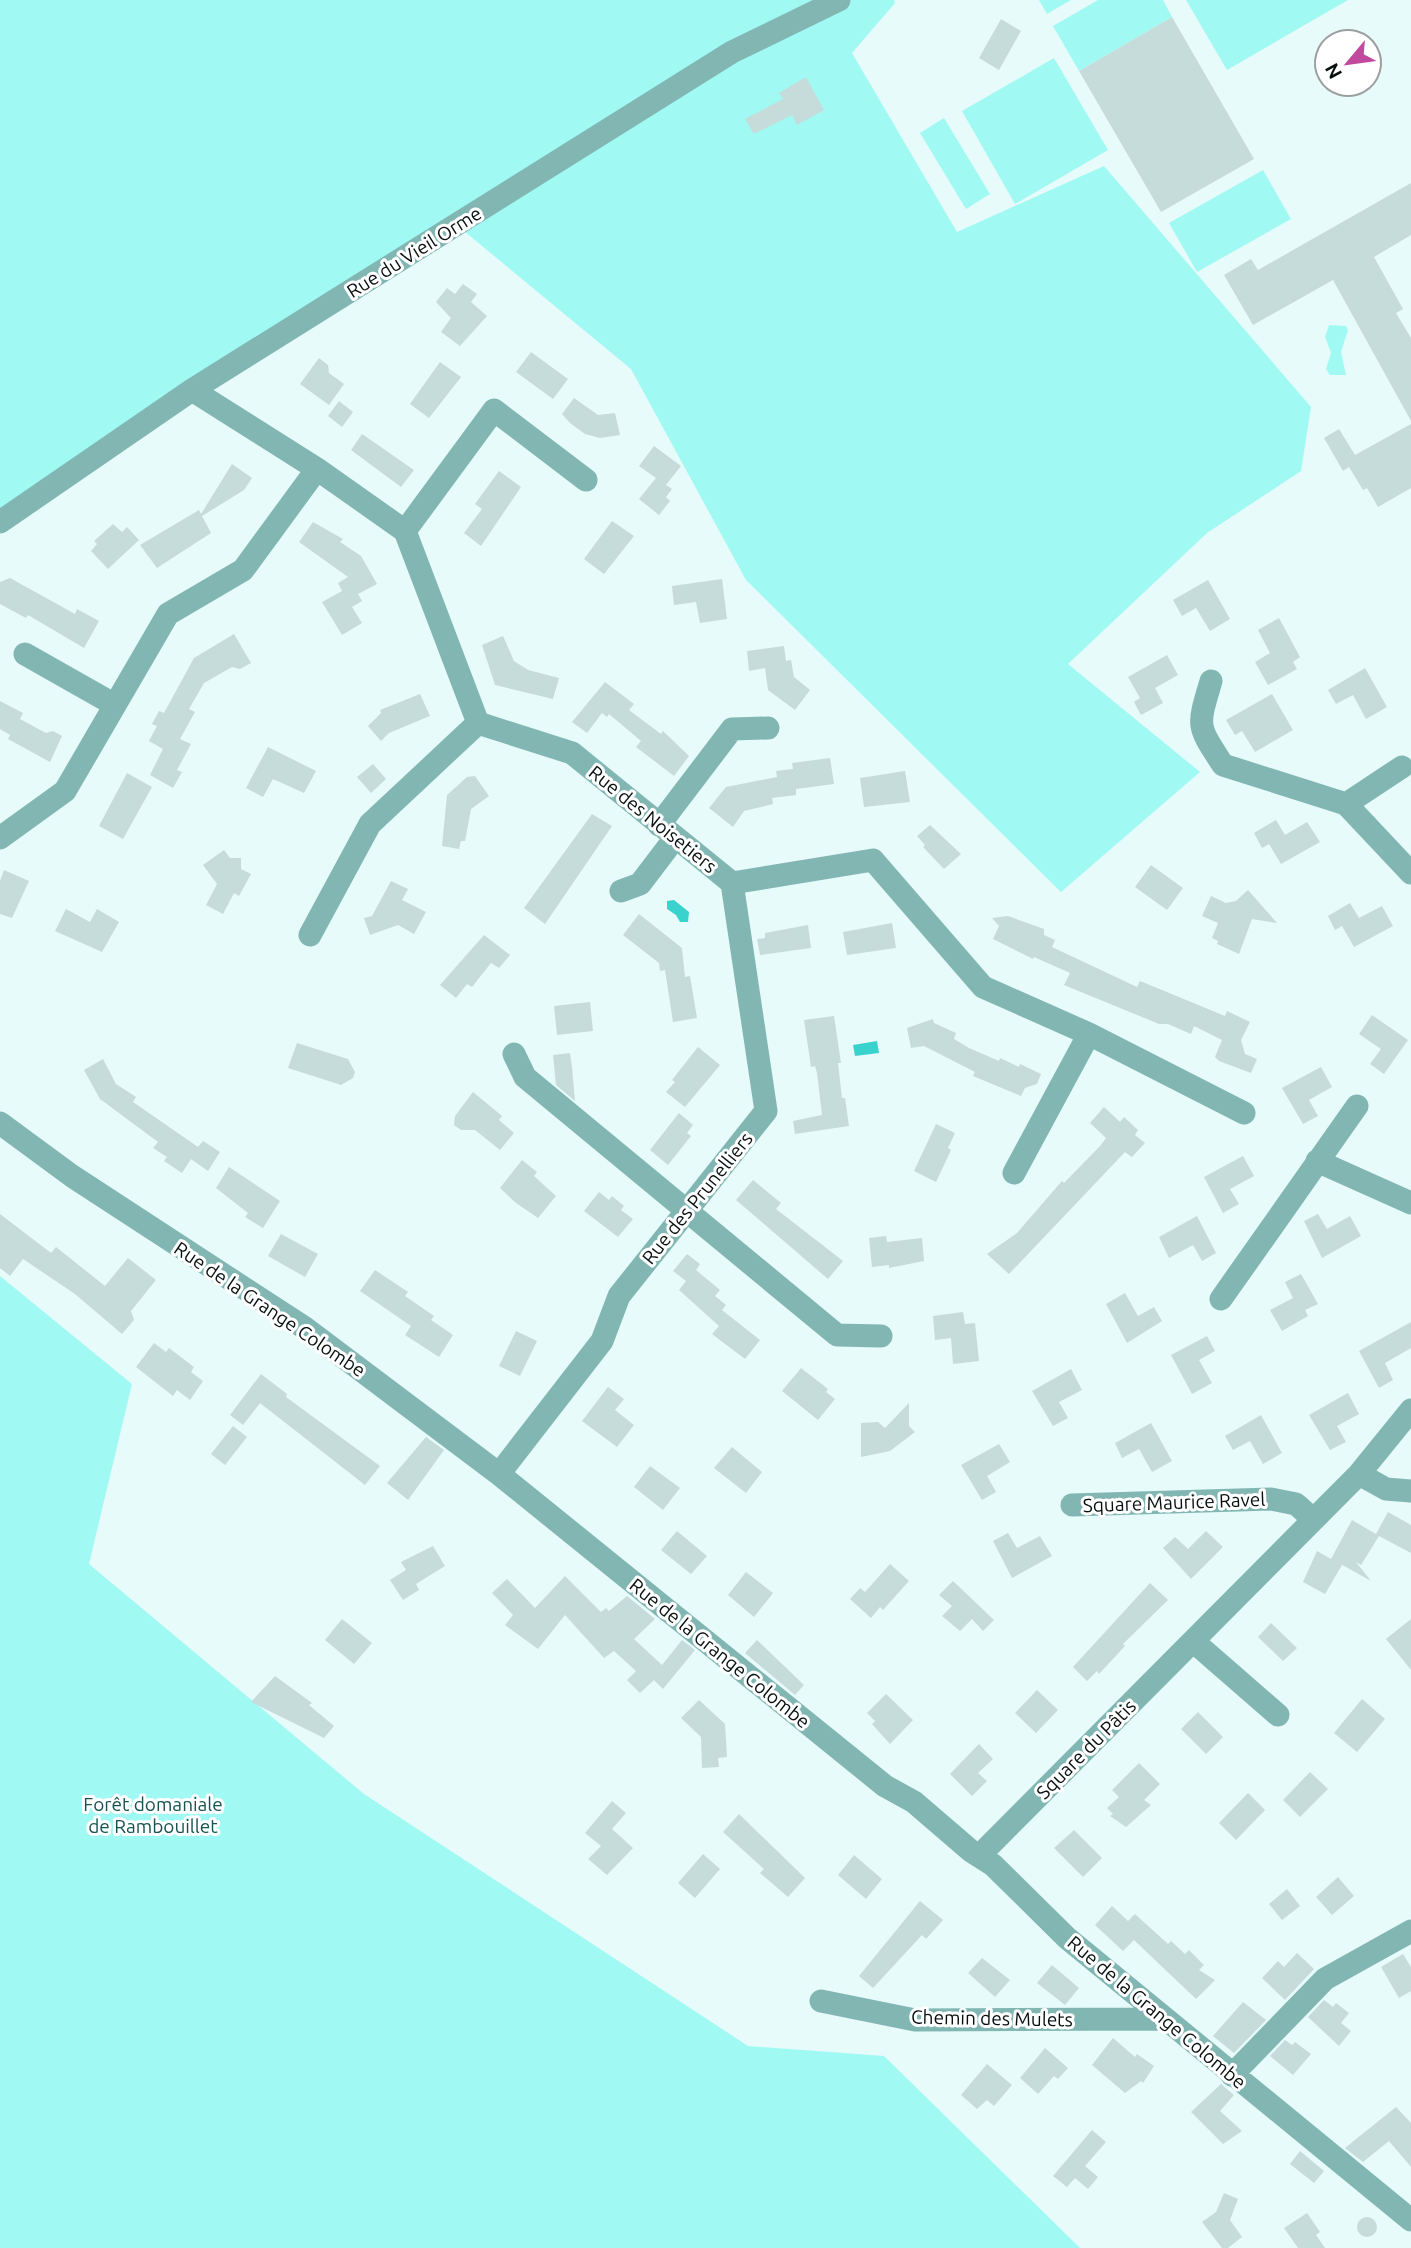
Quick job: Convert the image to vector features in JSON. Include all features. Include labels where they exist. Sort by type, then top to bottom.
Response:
[{"type":"street","name":"Rue du Vieil Orme","points":[[0,522],[192,390],[732,52],[839,0]]},
{"type":"street","points":[[192,390],[317,469],[404,531],[478,723],[370,824],[310,935]]},
{"type":"street","points":[[404,531],[494,410],[586,480]]},
{"type":"street","points":[[0,838],[65,791],[167,614],[243,570],[317,469]]},
{"type":"street","points":[[25,654],[115,705]]},
{"type":"street","points":[[1211,681],[1199,719],[1200,730],[1223,765],[1346,804],[1411,873]]},
{"type":"street","name":"Rue des Noisetiers","points":[[478,723],[572,753],[732,883],[873,860],[983,987],[1089,1034],[1244,1113]]},
{"type":"street","points":[[621,891],[640,884],[667,832],[732,729],[768,728]]},
{"type":"street","points":[[1346,804],[1402,767]]},
{"type":"street","name":"Rue des Prunelliers","points":[[499,1474],[602,1341],[619,1296],[766,1111],[732,883]]},
{"type":"street","points":[[1013,1173],[1089,1034]]},
{"type":"street","points":[[514,1054],[525,1077],[686,1213],[837,1335],[881,1336]]},
{"type":"street","points":[[1222,1299],[1357,1106]]},
{"type":"street","name":"Rue de la Grange Colombe","points":[[0,1123],[72,1176],[305,1328],[499,1474],[885,1786],[939,1821],[993,1865],[1067,1938],[1411,2220]]},
{"type":"street","points":[[1317,1161],[1411,1203]]},
{"type":"street","name":"Square du Pâtis","points":[[979,1856],[1359,1474],[1411,1410]]},
{"type":"street","points":[[1359,1474],[1386,1489],[1411,1491]]},
{"type":"street","name":"Square Maurice Ravel","points":[[1072,1505],[1271,1499],[1296,1504],[1313,1519]]},
{"type":"street","points":[[1193,1641],[1278,1715]]},
{"type":"street","points":[[1233,2075],[1325,1979],[1411,1931]]},
{"type":"street","name":"Chemin des Mulets","points":[[821,2001],[915,2020],[1165,2019]]},
{"type":"green space","points":[[0,0],[894,0],[895,3],[852,53],[957,232],[1104,166],[1311,407],[1301,471],[1207,533],[1068,664],[1200,772],[1061,892],[746,580],[631,369],[453,222],[0,512]]},
{"type":"green space","points":[[1039,0],[1071,0],[1047,14]]},
{"type":"green space","points":[[1098,0],[1163,0],[1172,17],[1079,71],[1053,26]]},
{"type":"green space","points":[[1186,0],[1348,0],[1227,70]]},
{"type":"green space","points":[[1054,58],[1108,150],[1015,204],[962,111]]},
{"type":"green space","points":[[944,118],[990,194],[966,209],[920,133]]},
{"type":"green space","points":[[1263,170],[1291,219],[1197,272],[1169,223]]},
{"type":"green space","points":[[1329,325],[1346,326],[1348,330],[1341,352],[1346,375],[1330,375],[1326,369],[1331,353],[1325,337]]},
{"type":"green space","name":"Forêt domaniale de Rambouillet","points":[[0,1276],[132,1384],[89,1564],[364,1794],[748,2046],[884,2056],[1080,2248],[0,2248]]},
{"type":"shaded area","points":[[674,900],[689,912],[688,922],[680,922],[676,915],[667,909],[667,901]]},
{"type":"shaded area","points":[[877,1041],[879,1053],[855,1056],[853,1045]]},
{"type":"building","points":[[1172,17],[1254,159],[1161,212],[1079,71]]},
{"type":"building","points":[[1001,19],[1021,31],[999,70],[979,58]]},
{"type":"building","points":[[806,77],[824,110],[797,125],[792,115],[754,134],[745,119],[783,99],[779,93]]},
{"type":"building","points":[[1411,183],[1411,235],[1374,257],[1403,309],[1396,313],[1411,338],[1411,421],[1333,280],[1253,325],[1224,275],[1251,259],[1258,270]]},
{"type":"building","points":[[463,284],[477,294],[471,302],[487,316],[460,346],[441,332],[451,318],[436,302],[447,288],[455,294]]},
{"type":"building","points":[[531,352],[568,379],[553,399],[516,372]]},
{"type":"building","points":[[319,358],[328,365],[329,373],[344,384],[329,405],[300,384]]},
{"type":"building","points":[[440,362],[461,377],[429,418],[410,404]]},
{"type":"building","points":[[574,398],[598,415],[615,413],[620,435],[600,438],[585,434],[570,423],[562,414]]},
{"type":"building","points":[[339,401],[353,412],[342,427],[328,416]]},
{"type":"building","points":[[1411,424],[1411,488],[1378,507],[1367,488],[1363,490],[1349,467],[1343,471],[1324,438],[1339,429],[1355,455]]},
{"type":"building","points":[[362,434],[414,470],[401,487],[351,450]]},
{"type":"building","points":[[654,446],[681,466],[666,485],[672,489],[666,497],[670,501],[659,515],[639,499],[656,478],[639,466]]},
{"type":"building","points":[[232,464],[252,478],[244,490],[202,516],[211,533],[157,568],[140,545],[199,510],[201,514]]},
{"type":"building","points":[[499,471],[521,487],[481,546],[464,533],[482,509],[475,504]]},
{"type":"building","points":[[612,521],[634,536],[604,574],[584,559]]},
{"type":"building","points":[[313,522],[343,539],[340,542],[361,556],[377,584],[358,594],[362,601],[352,607],[362,623],[342,635],[322,602],[342,591],[338,583],[348,577],[299,542]]},
{"type":"building","points":[[113,524],[122,532],[127,527],[139,540],[108,569],[91,551],[97,544],[94,541]]},
{"type":"building","points":[[10,578],[75,614],[77,609],[99,621],[84,648],[28,615],[26,618],[0,604],[0,582]]},
{"type":"building","points":[[722,579],[727,619],[700,623],[696,602],[674,605],[672,586]]},
{"type":"building","points":[[1208,580],[1230,619],[1210,631],[1196,608],[1182,616],[1173,600]]},
{"type":"building","points":[[1279,618],[1300,657],[1293,662],[1297,669],[1268,685],[1255,662],[1270,653],[1258,630]]},
{"type":"building","points":[[234,634],[251,663],[240,669],[232,667],[204,683],[189,709],[195,712],[180,739],[191,744],[177,770],[182,772],[173,788],[150,775],[163,749],[149,741],[157,726],[152,724],[159,711],[164,713],[194,658]]},
{"type":"building","points":[[503,636],[514,661],[528,670],[559,678],[553,699],[495,685],[482,645]]},
{"type":"building","points":[[784,646],[786,661],[791,660],[794,677],[810,690],[795,710],[768,690],[765,668],[749,671],[747,651]]},
{"type":"building","points":[[1167,655],[1178,675],[1155,688],[1163,703],[1141,715],[1134,702],[1140,698],[1128,677]]},
{"type":"building","points":[[1365,668],[1387,707],[1366,719],[1353,695],[1336,704],[1328,690]]},
{"type":"building","points":[[605,682],[634,704],[629,710],[661,734],[663,731],[689,756],[674,776],[636,747],[641,741],[609,714],[607,717],[602,713],[587,733],[572,722]]},
{"type":"building","points":[[420,694],[430,716],[389,733],[381,741],[368,726],[381,713],[380,710]]},
{"type":"building","points":[[1272,694],[1293,730],[1255,752],[1242,731],[1235,735],[1226,720]]},
{"type":"building","points":[[0,701],[23,713],[20,719],[46,733],[53,731],[62,736],[50,762],[8,739],[10,735],[0,729]]},
{"type":"building","points":[[268,747],[316,771],[304,793],[273,779],[263,797],[246,788]]},
{"type":"building","points":[[830,758],[834,784],[796,789],[796,795],[772,798],[773,804],[744,811],[733,827],[709,808],[726,787],[777,777],[776,771],[793,769],[792,763]]},
{"type":"building","points":[[373,764],[386,779],[371,793],[357,777]]},
{"type":"building","points":[[905,771],[910,802],[864,807],[860,778]]},
{"type":"building","points":[[127,773],[152,787],[123,839],[99,826]]},
{"type":"building","points":[[475,776],[489,796],[471,809],[465,841],[461,841],[459,849],[442,846],[447,795],[467,777]]},
{"type":"building","points":[[592,814],[612,826],[545,924],[524,908]]},
{"type":"building","points":[[1276,820],[1285,835],[1307,822],[1320,842],[1281,864],[1269,844],[1262,848],[1254,833]]},
{"type":"building","points":[[930,825],[961,854],[944,869],[923,847],[925,845],[917,836]]},
{"type":"building","points":[[224,850],[230,858],[241,858],[241,869],[251,874],[239,896],[234,893],[223,914],[206,905],[217,884],[203,865]]},
{"type":"building","points":[[1151,865],[1183,888],[1167,910],[1135,887]]},
{"type":"building","points":[[4,870],[29,881],[12,918],[0,914],[0,881]]},
{"type":"building","points":[[391,881],[408,889],[402,900],[426,912],[414,934],[398,925],[370,935],[364,918],[372,916]]},
{"type":"building","points":[[1248,890],[1277,923],[1252,919],[1239,954],[1217,944],[1218,941],[1212,938],[1218,923],[1202,916],[1211,896],[1226,903],[1236,901]]},
{"type":"building","points":[[1350,903],[1359,918],[1382,906],[1393,926],[1354,947],[1342,926],[1335,930],[1328,916]]},
{"type":"building","points":[[66,909],[90,922],[97,909],[119,922],[102,952],[55,931]]},
{"type":"building","points":[[639,914],[682,948],[685,977],[690,976],[697,1018],[673,1022],[665,970],[660,971],[659,963],[623,935]]},
{"type":"building","points":[[1008,916],[1044,929],[1044,935],[1055,940],[1052,947],[1137,987],[1140,981],[1225,1016],[1227,1011],[1250,1022],[1241,1040],[1245,1054],[1257,1059],[1251,1073],[1219,1061],[1215,1057],[1222,1040],[1194,1026],[1191,1034],[1168,1024],[1159,1024],[1064,985],[1070,973],[1034,957],[1033,959],[993,939],[999,926],[992,918]]},
{"type":"building","points":[[892,923],[896,948],[847,955],[843,932]]},
{"type":"building","points":[[808,925],[811,948],[760,955],[757,939],[765,938],[765,933]]},
{"type":"building","points":[[484,935],[510,955],[499,968],[491,963],[472,987],[467,984],[456,998],[440,985]]},
{"type":"building","points":[[590,1002],[593,1031],[557,1035],[554,1006]]},
{"type":"building","points":[[1372,1015],[1408,1040],[1384,1074],[1370,1064],[1381,1049],[1359,1034]]},
{"type":"building","points":[[834,1016],[841,1063],[838,1063],[842,1098],[845,1098],[849,1126],[795,1134],[793,1121],[822,1115],[817,1073],[815,1066],[811,1067],[804,1020]]},
{"type":"building","points":[[933,1019],[934,1023],[956,1033],[954,1039],[969,1048],[999,1061],[1000,1058],[1019,1067],[1020,1064],[1041,1074],[1037,1084],[1025,1088],[1021,1096],[973,1076],[975,1072],[924,1046],[911,1048],[907,1028]]},
{"type":"building","points":[[297,1043],[348,1059],[355,1072],[353,1078],[341,1085],[288,1068]]},
{"type":"building","points":[[698,1047],[720,1065],[685,1107],[666,1092]]},
{"type":"building","points":[[570,1053],[575,1101],[556,1085],[553,1055]]},
{"type":"building","points":[[103,1059],[116,1084],[136,1097],[133,1102],[198,1147],[203,1141],[220,1152],[208,1171],[191,1159],[182,1173],[164,1161],[167,1157],[153,1148],[158,1142],[100,1099],[84,1070]]},
{"type":"building","points":[[1321,1067],[1332,1087],[1309,1100],[1318,1116],[1303,1124],[1282,1088]]},
{"type":"building","points":[[473,1092],[502,1116],[499,1120],[514,1133],[500,1150],[475,1130],[461,1130],[454,1125],[455,1116]]},
{"type":"building","points":[[1104,1107],[1120,1122],[1124,1117],[1138,1130],[1135,1135],[1145,1143],[1132,1157],[1125,1152],[1009,1274],[987,1254],[1017,1233],[1062,1181],[1064,1183],[1101,1145],[1106,1138],[1090,1123]]},
{"type":"building","points":[[679,1113],[693,1125],[687,1133],[691,1136],[668,1165],[650,1150]]},
{"type":"building","points":[[936,1124],[955,1133],[948,1148],[951,1150],[936,1182],[914,1171]]},
{"type":"building","points":[[1243,1156],[1254,1176],[1230,1189],[1239,1204],[1223,1213],[1204,1177]]},
{"type":"building","points":[[522,1160],[537,1172],[534,1176],[556,1196],[538,1218],[500,1188]]},
{"type":"building","points":[[229,1167],[280,1201],[263,1228],[245,1217],[248,1213],[216,1188]]},
{"type":"building","points":[[753,1180],[781,1203],[776,1209],[843,1261],[828,1279],[736,1200]]},
{"type":"building","points":[[599,1192],[609,1200],[612,1196],[624,1206],[621,1210],[633,1219],[618,1237],[584,1211]]},
{"type":"building","points":[[0,1214],[51,1253],[56,1247],[105,1286],[128,1258],[156,1280],[131,1311],[134,1320],[122,1334],[75,1294],[23,1259],[10,1276],[0,1268]]},
{"type":"building","points":[[1318,1214],[1327,1229],[1350,1216],[1361,1236],[1322,1258],[1304,1221]]},
{"type":"building","points":[[1197,1216],[1216,1253],[1202,1261],[1193,1245],[1169,1258],[1159,1237]]},
{"type":"building","points":[[281,1234],[318,1254],[305,1277],[268,1256]]},
{"type":"building","points":[[886,1236],[887,1242],[922,1238],[924,1261],[889,1268],[889,1265],[872,1267],[869,1238]]},
{"type":"building","points":[[687,1254],[700,1264],[696,1270],[720,1290],[715,1296],[726,1305],[722,1310],[760,1340],[745,1359],[712,1334],[719,1326],[679,1290],[686,1281],[673,1271]]},
{"type":"building","points":[[375,1270],[408,1292],[405,1296],[434,1316],[431,1320],[453,1335],[439,1357],[405,1335],[411,1326],[360,1291]]},
{"type":"building","points":[[1301,1274],[1318,1304],[1305,1310],[1308,1316],[1282,1331],[1270,1310],[1293,1298],[1285,1282]]},
{"type":"building","points":[[1125,1293],[1138,1316],[1154,1307],[1162,1321],[1127,1343],[1106,1304]]},
{"type":"building","points":[[963,1312],[965,1324],[975,1323],[979,1361],[953,1364],[951,1338],[935,1340],[933,1316]]},
{"type":"building","points":[[1411,1322],[1411,1348],[1385,1363],[1393,1380],[1379,1388],[1359,1351]]},
{"type":"building","points":[[516,1331],[537,1341],[520,1376],[499,1366]]},
{"type":"building","points":[[1207,1336],[1215,1351],[1199,1360],[1212,1383],[1192,1394],[1171,1355]]},
{"type":"building","points":[[154,1343],[166,1352],[169,1348],[194,1367],[191,1372],[203,1381],[190,1400],[177,1390],[173,1396],[136,1367]]},
{"type":"building","points":[[801,1368],[828,1389],[826,1392],[835,1399],[818,1420],[782,1391]]},
{"type":"building","points":[[1071,1369],[1082,1390],[1059,1402],[1068,1418],[1053,1426],[1032,1391]]},
{"type":"building","points":[[261,1374],[287,1394],[286,1397],[380,1466],[365,1485],[260,1403],[243,1425],[230,1415]]},
{"type":"building","points":[[608,1387],[624,1399],[615,1410],[634,1425],[617,1447],[582,1421]]},
{"type":"building","points":[[1348,1393],[1359,1414],[1337,1426],[1346,1442],[1330,1450],[1309,1415]]},
{"type":"building","points":[[909,1403],[909,1426],[915,1432],[890,1451],[861,1457],[861,1423],[878,1422],[885,1428]]},
{"type":"building","points":[[1261,1415],[1282,1453],[1263,1464],[1250,1441],[1233,1450],[1225,1436]]},
{"type":"building","points":[[1151,1423],[1172,1461],[1152,1472],[1139,1449],[1122,1458],[1115,1443]]},
{"type":"building","points":[[233,1426],[247,1437],[225,1465],[211,1454]]},
{"type":"building","points":[[426,1437],[444,1450],[408,1500],[387,1483]]},
{"type":"building","points":[[999,1444],[1010,1462],[987,1476],[996,1492],[982,1500],[961,1465]]},
{"type":"building","points":[[732,1447],[762,1472],[746,1493],[714,1468]]},
{"type":"building","points":[[650,1466],[680,1488],[663,1510],[634,1487]]},
{"type":"building","points":[[1388,1512],[1411,1525],[1411,1553],[1379,1536],[1361,1565],[1356,1562],[1371,1581],[1337,1562],[1342,1565],[1325,1594],[1303,1582],[1317,1551],[1331,1559],[1352,1520],[1376,1534]]},
{"type":"building","points":[[677,1531],[707,1556],[691,1574],[661,1550]]},
{"type":"building","points":[[1206,1531],[1223,1547],[1191,1579],[1163,1548],[1175,1537],[1188,1549]]},
{"type":"building","points":[[1008,1533],[1017,1548],[1040,1536],[1052,1556],[1012,1578],[993,1541]]},
{"type":"building","points":[[433,1546],[445,1566],[416,1584],[419,1590],[403,1600],[390,1580],[406,1570],[401,1562]]},
{"type":"building","points":[[890,1564],[909,1581],[883,1610],[880,1607],[871,1618],[850,1599],[860,1588],[865,1592]]},
{"type":"building","points":[[746,1572],[773,1593],[754,1617],[728,1595]]},
{"type":"building","points":[[565,1576],[601,1612],[606,1608],[609,1611],[627,1596],[655,1619],[634,1639],[662,1665],[682,1640],[695,1650],[663,1689],[654,1680],[640,1693],[627,1680],[636,1671],[614,1651],[604,1658],[565,1615],[538,1649],[505,1625],[513,1615],[492,1593],[507,1579],[535,1608]]},
{"type":"building","points":[[953,1581],[994,1620],[983,1631],[972,1619],[960,1631],[942,1616],[952,1606],[939,1595]]},
{"type":"building","points":[[1150,1583],[1168,1600],[1123,1644],[1125,1646],[1099,1674],[1097,1671],[1087,1681],[1073,1667]]},
{"type":"building","points":[[342,1619],[372,1643],[354,1664],[325,1640]]},
{"type":"building","points":[[1411,1619],[1411,1670],[1386,1639]]},
{"type":"building","points":[[1271,1623],[1297,1648],[1283,1661],[1258,1637]]},
{"type":"building","points":[[757,1640],[804,1685],[795,1695],[745,1653]]},
{"type":"building","points":[[275,1676],[312,1703],[309,1705],[334,1726],[324,1738],[251,1702]]},
{"type":"building","points":[[1037,1690],[1058,1710],[1036,1733],[1015,1713]]},
{"type":"building","points":[[886,1694],[913,1720],[890,1744],[872,1724],[875,1721],[867,1713]]},
{"type":"building","points":[[1362,1699],[1385,1719],[1357,1752],[1334,1733]]},
{"type":"building","points":[[699,1700],[725,1724],[727,1757],[718,1758],[719,1767],[702,1768],[701,1737],[681,1718]]},
{"type":"building","points":[[1198,1712],[1223,1737],[1206,1754],[1181,1729]]},
{"type":"building","points":[[979,1744],[993,1759],[978,1773],[987,1781],[972,1796],[950,1774]]},
{"type":"building","points":[[1139,1763],[1160,1784],[1144,1800],[1151,1805],[1126,1827],[1110,1816],[1113,1814],[1107,1808],[1119,1797],[1112,1790]]},
{"type":"building","points":[[1310,1772],[1328,1789],[1300,1817],[1283,1800]]},
{"type":"building","points":[[1248,1793],[1265,1810],[1236,1840],[1219,1823]]},
{"type":"building","points":[[612,1801],[626,1813],[612,1829],[633,1848],[607,1875],[588,1859],[601,1846],[585,1833]]},
{"type":"building","points":[[739,1814],[805,1878],[788,1897],[760,1873],[764,1869],[723,1832]]},
{"type":"building","points":[[1074,1830],[1102,1858],[1083,1877],[1054,1848]]},
{"type":"building","points":[[703,1854],[720,1869],[695,1898],[678,1883]]},
{"type":"building","points":[[854,1855],[882,1879],[866,1899],[838,1875]]},
{"type":"building","points":[[1338,1877],[1354,1896],[1332,1915],[1316,1897]]},
{"type":"building","points":[[1287,1889],[1300,1906],[1282,1920],[1269,1904]]},
{"type":"building","points":[[920,1901],[943,1920],[926,1939],[922,1935],[873,1988],[859,1976]]},
{"type":"building","points":[[1112,1906],[1128,1921],[1135,1914],[1168,1944],[1171,1941],[1185,1954],[1189,1950],[1204,1965],[1199,1970],[1215,1980],[1196,1999],[1134,1940],[1123,1951],[1095,1925]]},
{"type":"building","points":[[1297,1953],[1314,1969],[1285,2000],[1262,1978],[1278,1961],[1284,1967]]},
{"type":"building","points":[[1403,1954],[1411,1967],[1411,1991],[1399,1998],[1381,1967]]},
{"type":"building","points":[[982,1958],[1010,1980],[995,1997],[968,1973]]},
{"type":"building","points":[[1052,1965],[1079,1988],[1065,2005],[1037,1983]]},
{"type":"building","points":[[1324,2000],[1333,2007],[1336,2003],[1349,2013],[1341,2023],[1351,2031],[1339,2046],[1308,2017]]},
{"type":"building","points":[[1243,2002],[1266,2020],[1234,2053],[1213,2036]]},
{"type":"building","points":[[1113,2038],[1135,2057],[1137,2054],[1154,2066],[1143,2083],[1141,2081],[1125,2093],[1092,2065]]},
{"type":"building","points":[[1285,2040],[1292,2045],[1295,2042],[1311,2054],[1293,2075],[1270,2056]]},
{"type":"building","points":[[1045,2048],[1068,2068],[1058,2079],[1054,2076],[1038,2094],[1020,2078]]},
{"type":"building","points":[[987,2064],[1012,2085],[994,2106],[987,2100],[977,2109],[961,2095]]},
{"type":"building","points":[[1221,2084],[1234,2095],[1220,2111],[1242,2131],[1223,2144],[1191,2112]]},
{"type":"building","points":[[1396,2107],[1411,2123],[1411,2167],[1389,2141],[1363,2162],[1345,2148]]},
{"type":"building","points":[[1092,2130],[1106,2142],[1085,2166],[1098,2177],[1088,2189],[1075,2178],[1067,2187],[1053,2176]]},
{"type":"building","points":[[1300,2151],[1324,2171],[1314,2183],[1290,2164]]},
{"type":"building","points":[[1224,2193],[1238,2199],[1230,2220],[1242,2237],[1228,2248],[1222,2248],[1202,2222],[1216,2212]]},
{"type":"building","points":[[1307,2213],[1320,2232],[1316,2235],[1325,2248],[1298,2248],[1284,2228]]},
{"type":"building","points":[[1363,2217],[1371,2217],[1377,2227],[1371,2237],[1363,2237],[1357,2231],[1357,2223]]}]
